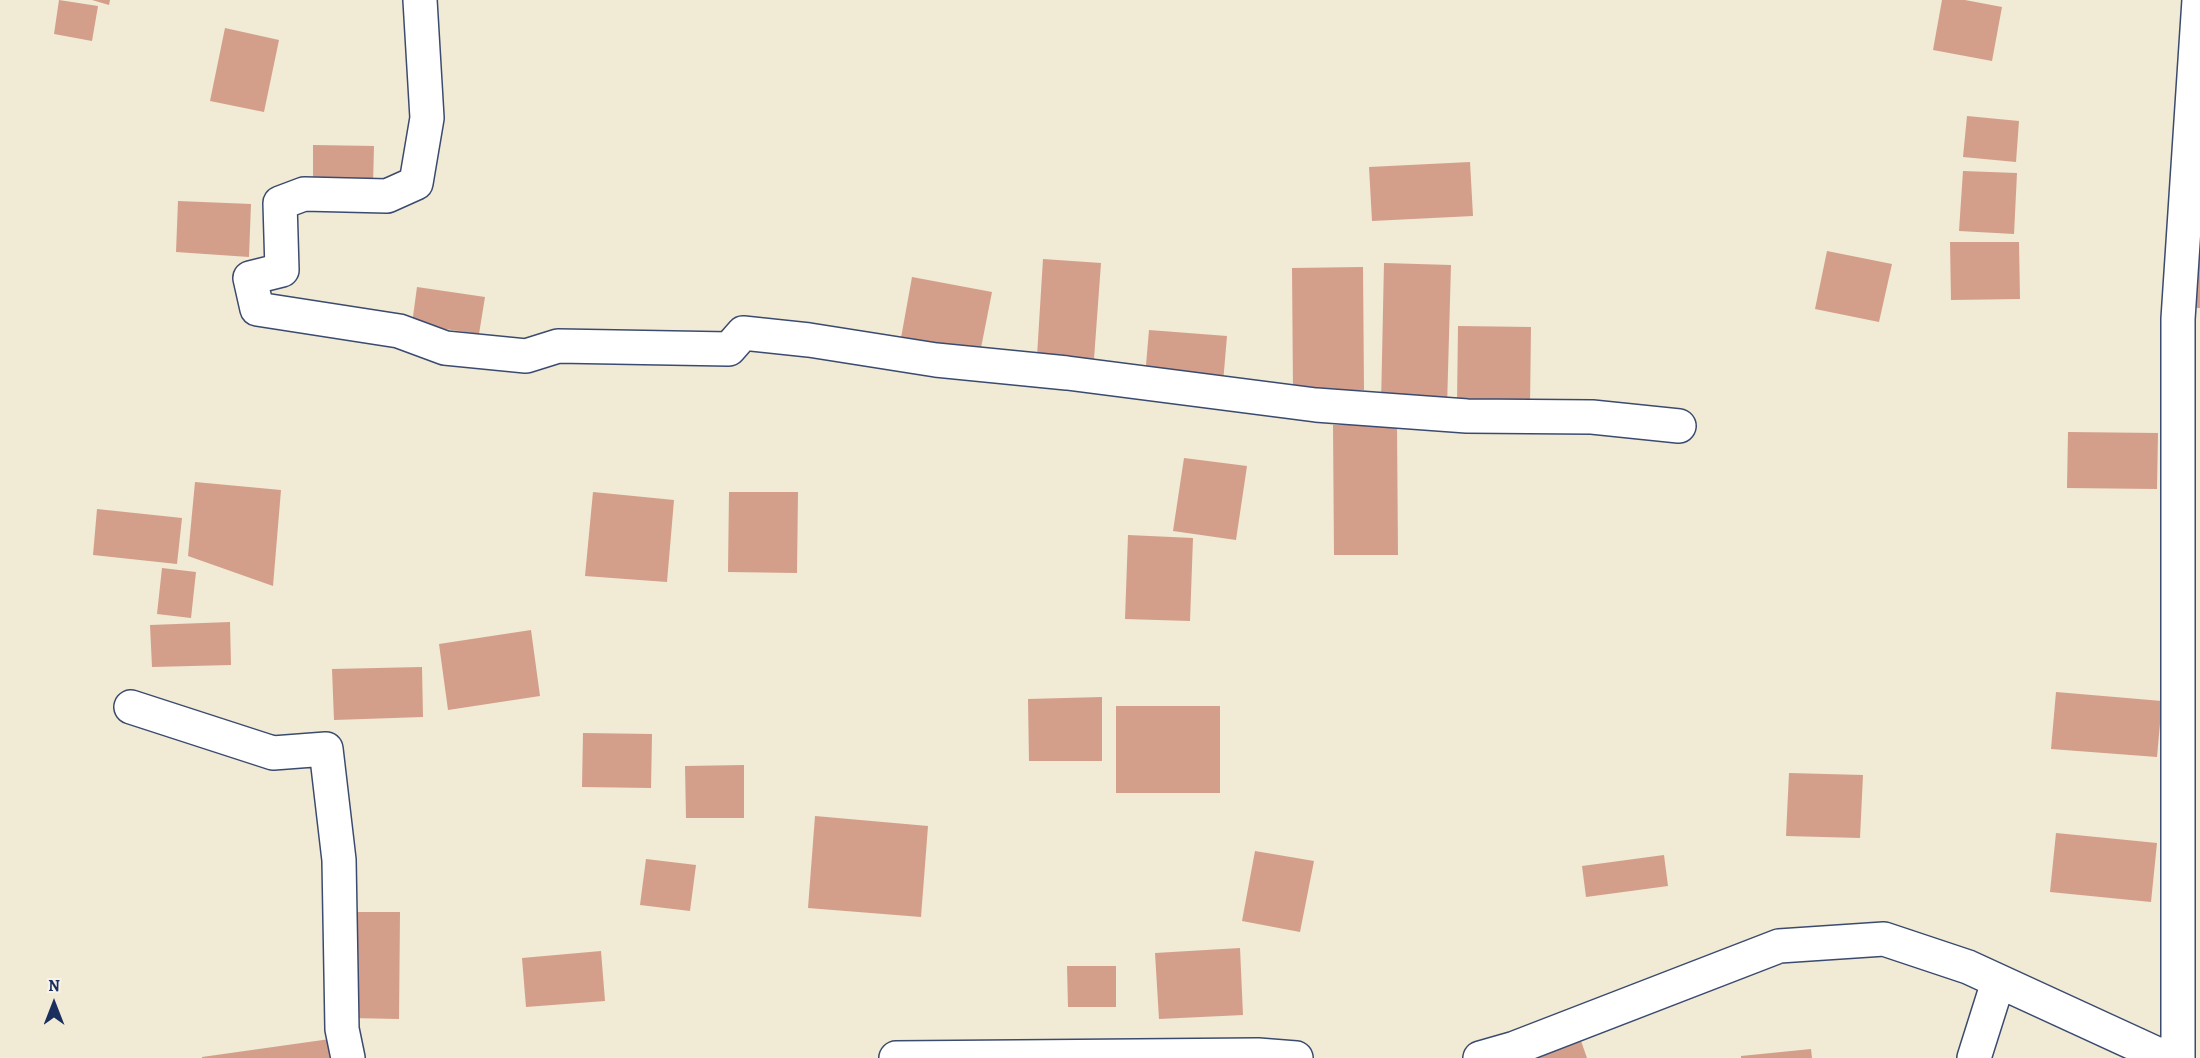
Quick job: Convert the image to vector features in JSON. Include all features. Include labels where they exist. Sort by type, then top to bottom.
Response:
[{"type":"street","points":[[420,0],[427,118],[416,183],[387,196],[304,194],[280,203],[282,270],[250,278],[257,309],[399,331],[445,348],[526,356],[558,346],[729,350],[743,333],[809,340],[936,360],[1067,373],[1316,405],[1467,416],[1592,417],[1679,426]]},
{"type":"street","points":[[2178,1058],[2178,319],[2197,72],[2199,0]]},
{"type":"street","points":[[131,707],[273,753],[326,750],[339,860],[342,1029],[348,1058]]},
{"type":"street","points":[[1480,1058],[1515,1048],[1779,946],[1884,939],[1968,967],[2166,1058]]},
{"type":"street","points":[[1974,1058],[1998,982]]},
{"type":"street","points":[[896,1058],[1258,1055],[1296,1058]]},
{"type":"building","points":[[59,0],[98,6],[92,41],[54,34]]},
{"type":"building","points":[[92,0],[110,0],[109,5]]},
{"type":"building","points":[[1942,0],[1965,0],[2002,7],[1992,61],[1933,50]]},
{"type":"building","points":[[225,28],[279,40],[264,112],[210,101]]},
{"type":"building","points":[[1967,116],[2019,121],[2016,162],[1963,157]]},
{"type":"building","points":[[313,145],[374,146],[373,185],[313,184]]},
{"type":"building","points":[[1470,162],[1473,216],[1372,221],[1369,167]]},
{"type":"building","points":[[1963,171],[2017,173],[2014,234],[1959,231]]},
{"type":"building","points":[[178,201],[251,204],[249,257],[176,252]]},
{"type":"building","points":[[1950,242],[2019,242],[2020,299],[1951,300]]},
{"type":"building","points":[[1827,251],[1892,264],[1879,322],[1815,309]]},
{"type":"building","points":[[1043,259],[1101,263],[1094,359],[1037,356]]},
{"type":"building","points":[[2196,260],[2200,260],[2200,308],[2194,308]]},
{"type":"building","points":[[1384,263],[1451,265],[1447,407],[1381,405]]},
{"type":"building","points":[[1363,267],[1364,390],[1293,390],[1292,268]]},
{"type":"building","points":[[912,277],[992,292],[980,353],[901,338]]},
{"type":"building","points":[[417,287],[485,297],[479,334],[412,324]]},
{"type":"building","points":[[1458,326],[1531,327],[1530,406],[1457,405]]},
{"type":"building","points":[[1149,330],[1227,336],[1223,383],[1145,377]]},
{"type":"building","points":[[1397,424],[1398,555],[1334,555],[1333,425]]},
{"type":"building","points":[[2068,432],[2158,433],[2157,489],[2067,488]]},
{"type":"building","points":[[1184,458],[1247,466],[1236,540],[1173,531]]},
{"type":"building","points":[[195,482],[281,490],[273,586],[188,556]]},
{"type":"building","points":[[593,492],[674,500],[667,582],[585,576]]},
{"type":"building","points":[[729,492],[798,492],[797,573],[728,572]]},
{"type":"building","points":[[97,509],[182,518],[177,564],[93,555]]},
{"type":"building","points":[[1128,535],[1193,538],[1190,621],[1125,619]]},
{"type":"building","points":[[162,568],[196,572],[191,618],[157,614]]},
{"type":"building","points":[[230,622],[231,665],[152,667],[150,625]]},
{"type":"building","points":[[531,630],[540,696],[448,710],[439,644]]},
{"type":"building","points":[[422,667],[423,717],[334,720],[332,669]]},
{"type":"building","points":[[2056,692],[2162,701],[2157,757],[2051,749]]},
{"type":"building","points":[[1102,697],[1102,761],[1029,761],[1028,699]]},
{"type":"building","points":[[1116,706],[1220,706],[1220,793],[1116,793]]},
{"type":"building","points":[[583,733],[652,734],[651,788],[582,787]]},
{"type":"building","points":[[744,765],[744,818],[686,818],[685,766]]},
{"type":"building","points":[[1789,773],[1863,775],[1860,838],[1786,836]]},
{"type":"building","points":[[815,816],[928,826],[921,917],[808,908]]},
{"type":"building","points":[[2056,833],[2157,843],[2151,902],[2050,892]]},
{"type":"building","points":[[1255,851],[1314,861],[1300,932],[1242,921]]},
{"type":"building","points":[[1664,855],[1668,886],[1586,897],[1582,866]]},
{"type":"building","points":[[646,859],[696,865],[690,911],[640,905]]},
{"type":"building","points":[[351,912],[400,912],[399,1019],[350,1018]]},
{"type":"building","points":[[1240,948],[1243,1015],[1159,1019],[1155,953]]},
{"type":"building","points":[[601,951],[605,1001],[526,1007],[522,958]]},
{"type":"building","points":[[1067,966],[1116,966],[1116,1007],[1068,1007]]},
{"type":"building","points":[[1580,1038],[1587,1058],[1538,1058],[1537,1053]]},
{"type":"building","points":[[330,1039],[333,1058],[202,1058],[202,1057]]},
{"type":"building","points":[[1811,1049],[1812,1058],[1741,1058],[1741,1056]]}]
